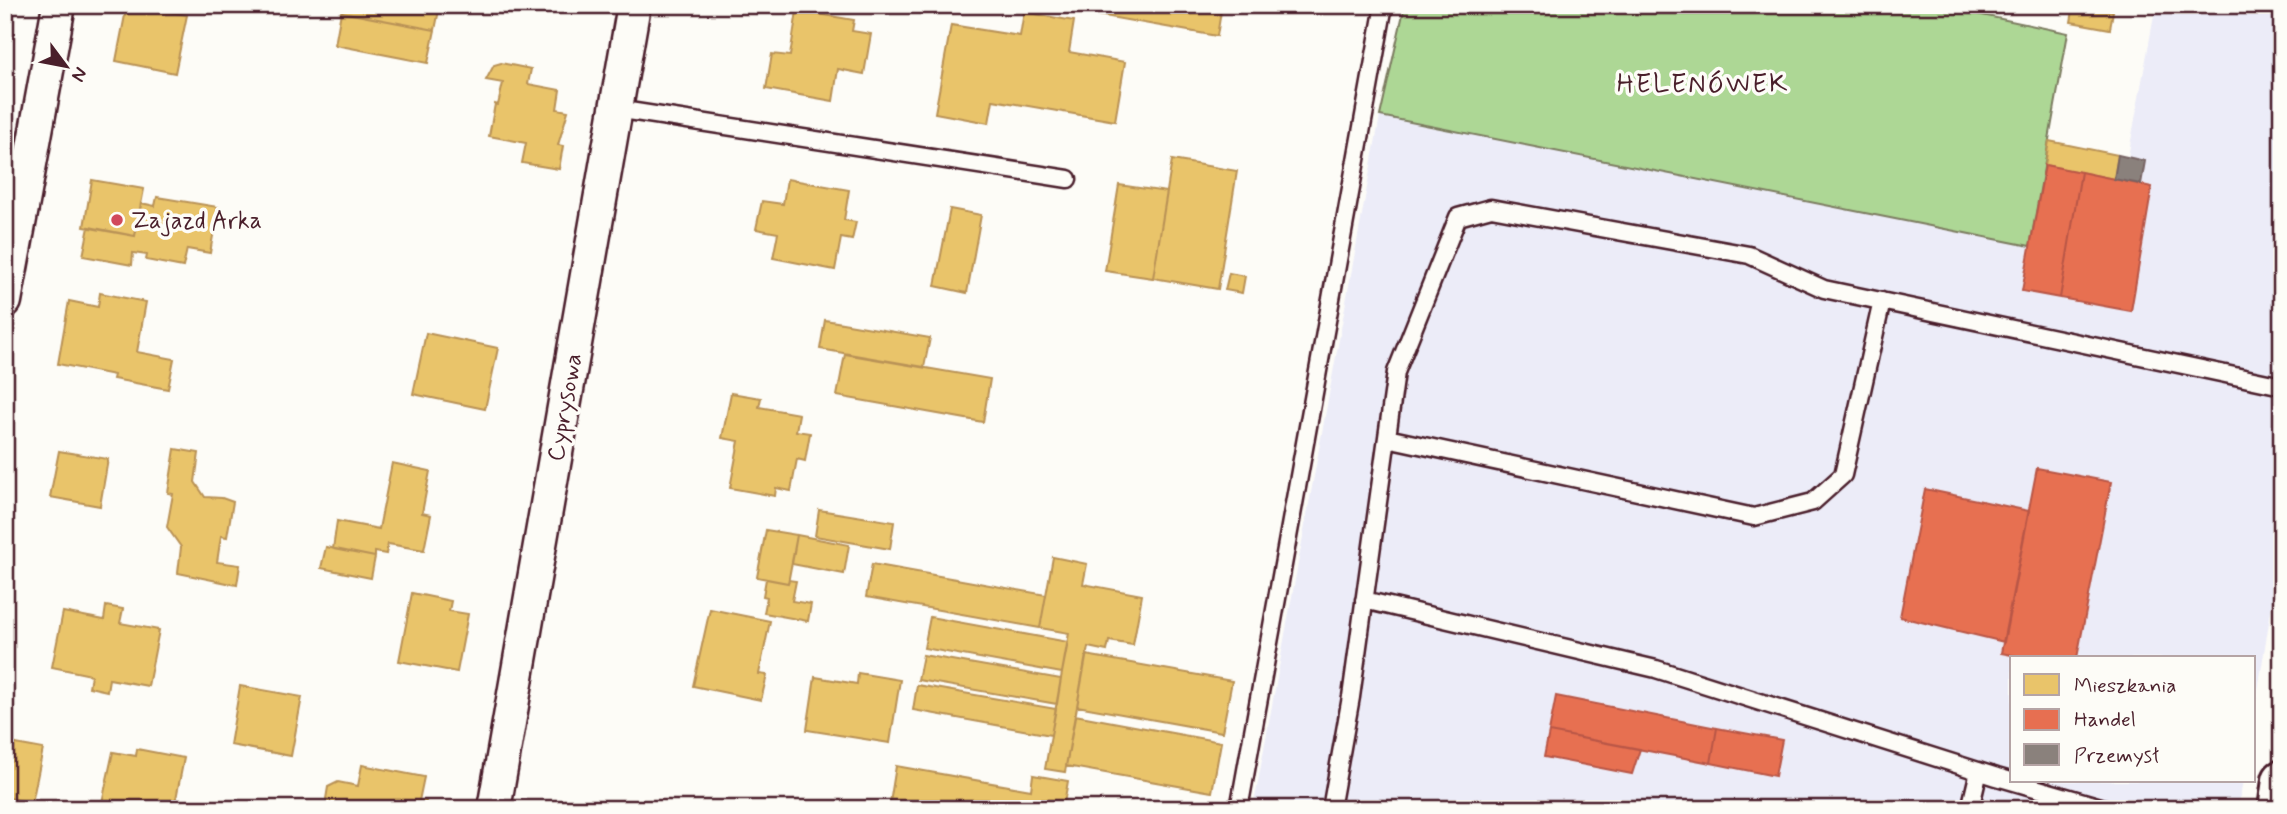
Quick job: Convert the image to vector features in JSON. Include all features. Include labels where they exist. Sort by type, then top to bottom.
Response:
[{"type":"street","points":[[5,301],[59,5]]},
{"type":"street","name":"Cyprysowa","points":[[494,809],[634,5]]},
{"type":"street","points":[[2278,809],[2282,780]]},
{"type":"lane","points":[[1239,809],[1384,5]]},
{"type":"lane","points":[[616,109],[1068,178]]},
{"type":"lane","points":[[1331,809],[1396,372],[1458,216],[1491,208],[1749,255],[1824,289],[2282,386]]},
{"type":"lane","points":[[1387,438],[1754,517],[1813,502],[1843,475],[1882,301]]},
{"type":"lane","points":[[1364,600],[1656,669],[2010,780]]},
{"type":"lane","points":[[1970,809],[1979,771]]},
{"type":"lane","points":[[2016,782],[2108,809]]},
{"type":"shaded area","points":[[2156,5],[2282,5],[2282,543],[2256,702],[2256,656],[2010,656],[2010,782],[2243,782],[2238,809],[1253,809],[1380,116],[2030,246],[2049,141],[2128,157]]},
{"type":"green space","points":[[1405,5],[1934,5],[2068,33],[2030,246],[1380,116]]},
{"type":"building: Mieszkania","points":[[127,5],[187,15],[175,73],[116,61]]},
{"type":"building: Mieszkania","points":[[343,5],[440,5],[435,30],[342,12]]},
{"type":"building: Mieszkania","points":[[1041,5],[1106,5],[1104,16]]},
{"type":"building: Mieszkania","points":[[1106,5],[1222,5],[1217,36],[1104,16]]},
{"type":"building: Mieszkania","points":[[2074,5],[2113,11],[2110,29],[2071,22]]},
{"type":"building: Mieszkania","points":[[807,6],[816,7],[819,14],[854,20],[852,31],[871,34],[864,74],[838,69],[833,101],[766,89],[772,54],[790,56],[797,11]]},
{"type":"building: Mieszkania","points":[[341,12],[435,30],[428,63],[335,45]]},
{"type":"building: Mieszkania","points":[[1024,12],[1074,21],[1069,52],[1125,62],[1115,121],[993,100],[989,123],[935,113],[951,25],[1020,36]]},
{"type":"building: Mieszkania","points":[[501,63],[531,69],[528,84],[560,90],[557,109],[568,111],[558,145],[563,146],[559,169],[522,163],[526,143],[489,136],[495,104],[498,105],[503,83],[486,80],[494,65]]},
{"type":"building: Mieszkania","points":[[2049,141],[2118,155],[2114,179],[2045,165]]},
{"type":"building: Mieszkania","points":[[1172,160],[1237,171],[1218,289],[1153,278]]},
{"type":"building: Mieszkania","points":[[787,179],[849,190],[844,220],[856,222],[852,240],[841,238],[835,270],[773,258],[778,233],[756,229],[762,201],[783,204]]},
{"type":"building: Mieszkania","points":[[92,180],[144,189],[135,236],[84,227]]},
{"type":"building: Mieszkania","points":[[1119,185],[1167,192],[1153,278],[1105,271]]},
{"type":"building: Mieszkania","points":[[157,197],[218,207],[210,253],[187,249],[183,267],[146,260],[147,255],[133,253],[132,265],[83,256],[89,227],[135,236],[141,203],[155,206]]},
{"type":"building: Mieszkania","points":[[950,209],[981,215],[967,293],[935,286]]},
{"type":"building: Mieszkania","points":[[1229,273],[1245,276],[1242,293],[1225,290]]},
{"type":"building: Mieszkania","points":[[100,293],[146,302],[137,352],[174,359],[168,389],[113,379],[114,375],[58,364],[69,301],[98,307]]},
{"type":"building: Mieszkania","points":[[825,320],[930,338],[924,367],[820,349]]},
{"type":"building: Mieszkania","points":[[426,333],[498,348],[485,409],[413,394]]},
{"type":"building: Mieszkania","points":[[845,354],[990,379],[983,422],[837,396]]},
{"type":"building: Mieszkania","points":[[731,393],[761,398],[759,407],[799,414],[796,431],[810,433],[805,461],[797,459],[791,491],[776,488],[775,496],[730,488],[739,441],[722,438]]},
{"type":"building: Mieszkania","points":[[175,449],[199,453],[195,482],[205,497],[233,502],[227,537],[221,536],[217,562],[240,565],[237,585],[178,573],[181,547],[167,527],[173,494],[168,493]]},
{"type":"building: Mieszkania","points":[[59,451],[108,459],[100,506],[50,497]]},
{"type":"building: Mieszkania","points":[[392,463],[430,471],[422,513],[431,515],[424,550],[388,544],[386,554],[375,552],[375,557],[333,549],[337,521],[379,529]]},
{"type":"building: Mieszkania","points":[[819,510],[894,522],[890,549],[815,536]]},
{"type":"building: Mieszkania","points":[[766,530],[797,535],[788,583],[757,577]]},
{"type":"building: Mieszkania","points":[[797,535],[849,545],[844,574],[792,564]]},
{"type":"building: Mieszkania","points":[[326,547],[375,557],[371,578],[321,568]]},
{"type":"building: Mieszkania","points":[[1053,557],[1087,564],[1083,584],[1142,595],[1133,645],[1109,641],[1107,651],[1088,647],[1065,772],[1045,769],[1069,633],[1040,628]]},
{"type":"building: Mieszkania","points":[[872,564],[1046,595],[1040,628],[866,597]]},
{"type":"building: Mieszkania","points":[[766,579],[788,583],[789,580],[796,581],[792,601],[811,604],[808,621],[764,613]]},
{"type":"building: Mieszkania","points":[[412,593],[451,601],[449,611],[468,614],[457,672],[399,661]]},
{"type":"building: Mieszkania","points":[[106,606],[123,609],[120,623],[159,630],[148,686],[109,679],[107,691],[89,687],[91,675],[52,667],[63,612],[104,620]]},
{"type":"building: Mieszkania","points":[[710,609],[770,621],[759,674],[767,675],[761,700],[693,686]]},
{"type":"building: Mieszkania","points":[[930,617],[1068,642],[1062,673],[924,648]]},
{"type":"building: Mieszkania","points":[[923,655],[1061,679],[1057,704],[918,680]]},
{"type":"building: Mieszkania","points":[[1086,655],[1232,681],[1222,732],[1077,706]]},
{"type":"building: Mieszkania","points":[[858,673],[900,680],[890,743],[807,730],[815,677],[857,684]]},
{"type":"building: Mieszkania","points":[[917,685],[1056,709],[1051,735],[913,710]]},
{"type":"building: Mieszkania","points":[[240,686],[302,697],[291,756],[230,745]]},
{"type":"building: Mieszkania","points":[[1075,715],[1221,742],[1212,792],[1066,766]]},
{"type":"building: Mieszkania","points":[[5,742],[43,749],[32,803],[5,797]]},
{"type":"building: Mieszkania","points":[[137,749],[184,758],[174,809],[101,807],[113,752],[136,756]]},
{"type":"building: Mieszkania","points":[[362,765],[424,777],[419,801],[426,801],[428,809],[333,808],[326,799],[328,787],[338,782],[358,786]]},
{"type":"building: Mieszkania","points":[[896,766],[1031,790],[1033,775],[1068,781],[1063,809],[889,809]]},
{"type":"building: Handel","points":[[2045,165],[2081,172],[2060,298],[2022,291]]},
{"type":"building: Handel","points":[[2081,172],[2152,187],[2131,311],[2060,298]]},
{"type":"building: Handel","points":[[2037,468],[2111,482],[2077,656],[2017,656],[2001,653]]},
{"type":"building: Handel","points":[[1925,489],[2029,511],[2004,642],[1900,617]]},
{"type":"building: Handel","points":[[1556,696],[1717,728],[1711,763],[1549,732]]},
{"type":"building: Handel","points":[[1717,728],[1782,740],[1775,776],[1711,763]]},
{"type":"building: Handel","points":[[1549,732],[1640,749],[1632,774],[1544,757]]},
{"type":"building: Przemysł","points":[[2118,155],[2145,161],[2141,184],[2114,179]]},
{"type":"place","name":"Zajazd Arka","points":[[117,220]]},
{"type":"district","name":"HELENÓWEK","points":[[1703,83]]}]
